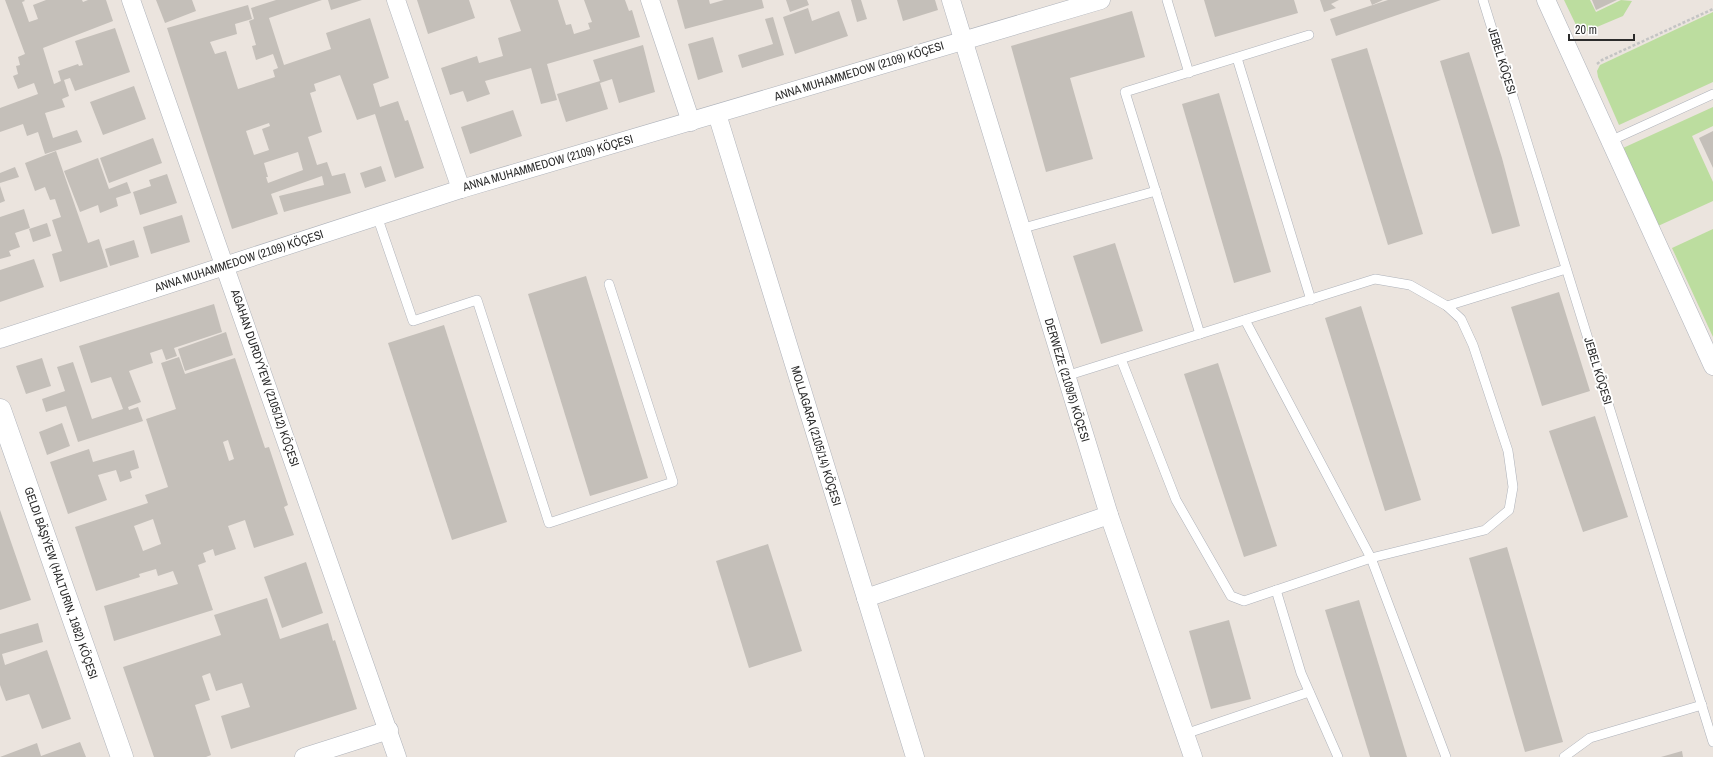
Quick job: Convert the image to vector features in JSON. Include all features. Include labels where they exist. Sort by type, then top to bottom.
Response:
[{"type":"street","name":"AGAHAN DURDYÝEW (2105/12) KÖÇESI","points":[[130,0],[226,266],[389,730],[397,757]]},
{"type":"street","points":[[396,0],[462,189]]},
{"type":"street","points":[[650,0],[691,122]]},
{"type":"street","name":"DERWEZE (2109/5) KÖÇESI","points":[[950,0],[1109,515],[1193,757]]},
{"type":"street","name":"ANNA MUHAMMEDOW (2109) KÖÇESI","points":[[0,339],[462,189],[1100,0]]},
{"type":"street","points":[[1546,0],[1713,366]]},
{"type":"street","name":"MOLLAGARA (2105/14) KÖÇESI","points":[[717,114],[915,757]]},
{"type":"street","name":"GELDI BÄŞIÝEW (HALTURIN, 1982) KÖÇESI","points":[[0,410],[122,757]]},
{"type":"street","points":[[866,598],[1109,515]]},
{"type":"street","points":[[304,757],[389,730]]},
{"type":"lane","points":[[1167,0],[1189,72]]},
{"type":"lane","name":"JEBEL KÖÇESI","points":[[1483,0],[1713,742]]},
{"type":"lane","points":[[1200,334],[1125,92],[1309,35]]},
{"type":"lane","points":[[1237,58],[1311,300]]},
{"type":"lane","points":[[1610,141],[1713,94]]},
{"type":"lane","points":[[1020,229],[1156,191]]},
{"type":"lane","points":[[377,216],[413,321],[477,300],[549,523],[673,482],[609,284]]},
{"type":"lane","points":[[1446,306],[1566,269]]},
{"type":"lane","points":[[1066,376],[1376,279],[1410,285],[1446,306],[1461,319],[1473,345],[1508,451],[1513,487],[1509,510],[1485,530],[1371,558],[1244,601],[1231,596],[1176,500],[1121,359]]},
{"type":"lane","points":[[1245,320],[1371,558],[1446,757]]},
{"type":"lane","points":[[1276,590],[1301,673],[1338,757]]},
{"type":"lane","points":[[1185,734],[1309,692]]},
{"type":"lane","points":[[1564,757],[1590,738],[1702,705]]},
{"type":"path","points":[[1596,66],[1602,60],[1713,9]]},
{"type":"green space","points":[[1564,0],[1590,0],[1596,12],[1621,0],[1632,1],[1623,16],[1585,32],[1576,25]]},
{"type":"green space","points":[[1713,12],[1713,82],[1619,125],[1598,77],[1597,71],[1600,65]]},
{"type":"green space","points":[[1713,107],[1713,126],[1692,136],[1713,182],[1713,201],[1658,226],[1623,148]]},
{"type":"green space","points":[[1713,229],[1713,337],[1672,248]]},
{"type":"building","points":[[5,0],[24,0],[25,1],[22,2],[29,22],[38,19],[33,5],[46,0],[82,0],[83,2],[88,0],[106,0],[113,21],[43,48],[54,84],[61,81],[58,71],[78,64],[79,66],[83,65],[75,41],[115,28],[130,72],[75,91],[70,78],[64,80],[69,96],[62,99],[65,107],[45,113],[53,138],[77,130],[82,142],[45,154],[38,132],[27,136],[23,124],[0,132],[0,108],[38,94],[34,83],[18,89],[13,76],[18,74],[16,66],[20,65],[18,57],[25,54]]},
{"type":"building","points":[[156,0],[192,0],[196,11],[165,23]]},
{"type":"building","points":[[276,0],[322,0],[269,18],[284,65],[331,49],[326,33],[370,18],[389,78],[373,84],[380,107],[398,101],[405,121],[408,120],[424,168],[395,178],[375,114],[357,120],[340,75],[314,84],[316,91],[310,93],[322,132],[308,137],[317,165],[327,162],[332,176],[345,173],[351,193],[284,212],[279,196],[324,185],[322,176],[271,194],[278,214],[232,229],[167,28],[248,5],[252,19],[235,24],[237,34],[210,42],[215,54],[226,51],[238,89],[275,77],[273,70],[278,68],[273,54],[256,60],[252,46],[256,45],[249,21],[254,19],[251,8]],"holes":[[[269,123],[270,126],[262,129],[269,150],[254,155],[246,131]],[[298,152],[303,170],[268,183],[264,163]]]},
{"type":"building","points":[[328,0],[362,0],[331,10]]},
{"type":"building","points":[[417,0],[469,0],[475,18],[428,34]]},
{"type":"building","points":[[510,0],[558,0],[566,25],[571,24],[574,34],[590,29],[588,23],[592,22],[584,0],[625,0],[629,11],[632,10],[640,37],[547,64],[557,100],[541,104],[531,68],[485,81],[490,94],[467,102],[463,91],[450,95],[441,68],[477,56],[479,63],[503,56],[498,38],[521,31]]},
{"type":"building","points":[[677,0],[709,0],[710,4],[724,0],[762,0],[764,8],[685,29]]},
{"type":"building","points":[[786,0],[807,0],[809,5],[790,12]]},
{"type":"building","points":[[851,0],[861,0],[867,19],[857,22]]},
{"type":"building","points":[[897,0],[935,0],[938,10],[903,21]]},
{"type":"building","points":[[1204,0],[1294,0],[1298,13],[1215,37]]},
{"type":"building","points":[[1320,0],[1339,0],[1331,4],[1336,8],[1324,12]]},
{"type":"building","points":[[1370,0],[1383,0],[1372,5]]},
{"type":"building","points":[[1388,0],[1441,0],[1336,36],[1330,19]]},
{"type":"building","points":[[1592,0],[1617,0],[1596,10]]},
{"type":"building","points":[[808,8],[812,21],[839,11],[848,36],[795,54],[783,17]]},
{"type":"building","points":[[1132,11],[1145,57],[1070,78],[1093,159],[1046,172],[1011,46]]},
{"type":"building","points":[[773,17],[784,55],[742,68],[738,55],[773,44],[765,19]]},
{"type":"building","points":[[713,37],[723,72],[698,80],[688,44]]},
{"type":"building","points":[[643,45],[655,92],[619,103],[612,79],[600,83],[608,109],[566,122],[557,94],[600,81],[593,60]]},
{"type":"building","points":[[1367,48],[1423,234],[1388,245],[1331,59]]},
{"type":"building","points":[[1469,52],[1502,158],[1520,226],[1492,234],[1440,61]]},
{"type":"building","points":[[134,86],[146,119],[103,135],[90,102]]},
{"type":"building","points":[[1219,93],[1271,272],[1234,283],[1182,104]]},
{"type":"building","points":[[513,110],[522,136],[470,154],[461,127]]},
{"type":"building","points":[[1713,131],[1713,168],[1699,138]]},
{"type":"building","points":[[153,138],[162,163],[109,183],[100,158]]},
{"type":"building","points":[[56,151],[88,243],[99,239],[108,267],[60,282],[52,254],[62,251],[52,220],[61,217],[55,199],[50,200],[45,187],[35,191],[25,163]]},
{"type":"building","points":[[98,158],[109,189],[127,182],[131,193],[116,198],[118,206],[100,213],[98,205],[80,212],[64,171]]},
{"type":"building","points":[[381,166],[386,181],[365,188],[360,173]]},
{"type":"building","points":[[15,167],[19,177],[0,183],[0,173]]},
{"type":"building","points":[[167,174],[177,203],[140,215],[133,192],[151,186],[149,180]]},
{"type":"building","points":[[0,186],[5,201],[0,203]]},
{"type":"building","points":[[24,209],[30,228],[15,233],[20,247],[9,251],[11,256],[0,259],[0,217]]},
{"type":"building","points":[[182,215],[190,242],[151,254],[143,227]]},
{"type":"building","points":[[47,223],[51,236],[33,242],[29,229]]},
{"type":"building","points":[[134,240],[139,257],[110,266],[105,249]]},
{"type":"building","points":[[1115,243],[1143,331],[1101,344],[1073,256]]},
{"type":"building","points":[[34,259],[44,287],[0,302],[0,270]]},
{"type":"building","points":[[586,276],[648,478],[590,496],[528,294]]},
{"type":"building","points":[[1559,292],[1590,391],[1542,406],[1511,307]]},
{"type":"building","points":[[214,304],[222,332],[174,348],[177,356],[166,360],[162,349],[150,353],[153,363],[129,371],[141,402],[128,407],[129,410],[138,407],[143,421],[78,442],[66,406],[46,412],[42,399],[65,391],[57,367],[73,362],[92,419],[123,409],[111,377],[91,383],[79,346]]},
{"type":"building","points":[[1361,306],[1421,500],[1385,511],[1325,318]]},
{"type":"building","points":[[444,325],[507,522],[452,540],[388,343]]},
{"type":"building","points":[[226,332],[233,355],[185,371],[178,349]]},
{"type":"building","points":[[179,357],[185,374],[235,358],[265,448],[269,447],[288,505],[284,507],[294,535],[254,548],[245,520],[228,526],[236,549],[215,556],[213,549],[203,553],[206,562],[198,565],[213,610],[114,641],[104,606],[178,584],[173,571],[158,576],[156,569],[139,574],[140,577],[96,591],[75,527],[148,503],[145,495],[168,487],[146,419],[176,409],[161,363]],"holes":[[[228,440],[234,459],[229,461],[223,442]],[[153,519],[161,544],[143,551],[134,526]]]},
{"type":"building","points":[[42,358],[51,386],[26,394],[16,366]]},
{"type":"building","points":[[1218,363],[1277,546],[1244,557],[1184,374]]},
{"type":"building","points":[[1595,416],[1628,517],[1583,532],[1549,431]]},
{"type":"building","points":[[62,423],[70,446],[47,455],[39,432]]},
{"type":"building","points":[[89,449],[93,462],[134,450],[139,468],[130,471],[132,478],[120,482],[116,470],[98,475],[107,500],[68,514],[50,462]]},
{"type":"building","points":[[0,510],[31,600],[0,610]]},
{"type":"building","points":[[768,544],[802,651],[749,668],[716,561]]},
{"type":"building","points":[[1507,547],[1563,742],[1525,752],[1469,558]]},
{"type":"building","points":[[306,562],[323,613],[282,628],[264,577]]},
{"type":"building","points":[[267,598],[280,639],[328,623],[333,641],[335,640],[357,709],[231,749],[221,716],[250,707],[242,683],[216,691],[210,673],[202,676],[210,700],[195,705],[211,755],[206,757],[154,757],[123,667],[221,635],[214,615]]},
{"type":"building","points":[[1359,600],[1407,757],[1370,757],[1325,610]]},
{"type":"building","points":[[1229,620],[1251,699],[1211,709],[1189,631]]},
{"type":"building","points":[[38,623],[43,642],[2,654],[5,665],[47,650],[71,719],[42,729],[29,694],[6,701],[0,685],[0,634]]},
{"type":"building","points":[[80,742],[86,757],[0,757],[37,743],[41,756]]},
{"type":"building","points":[[1682,751],[1683,757],[1661,757]]}]
